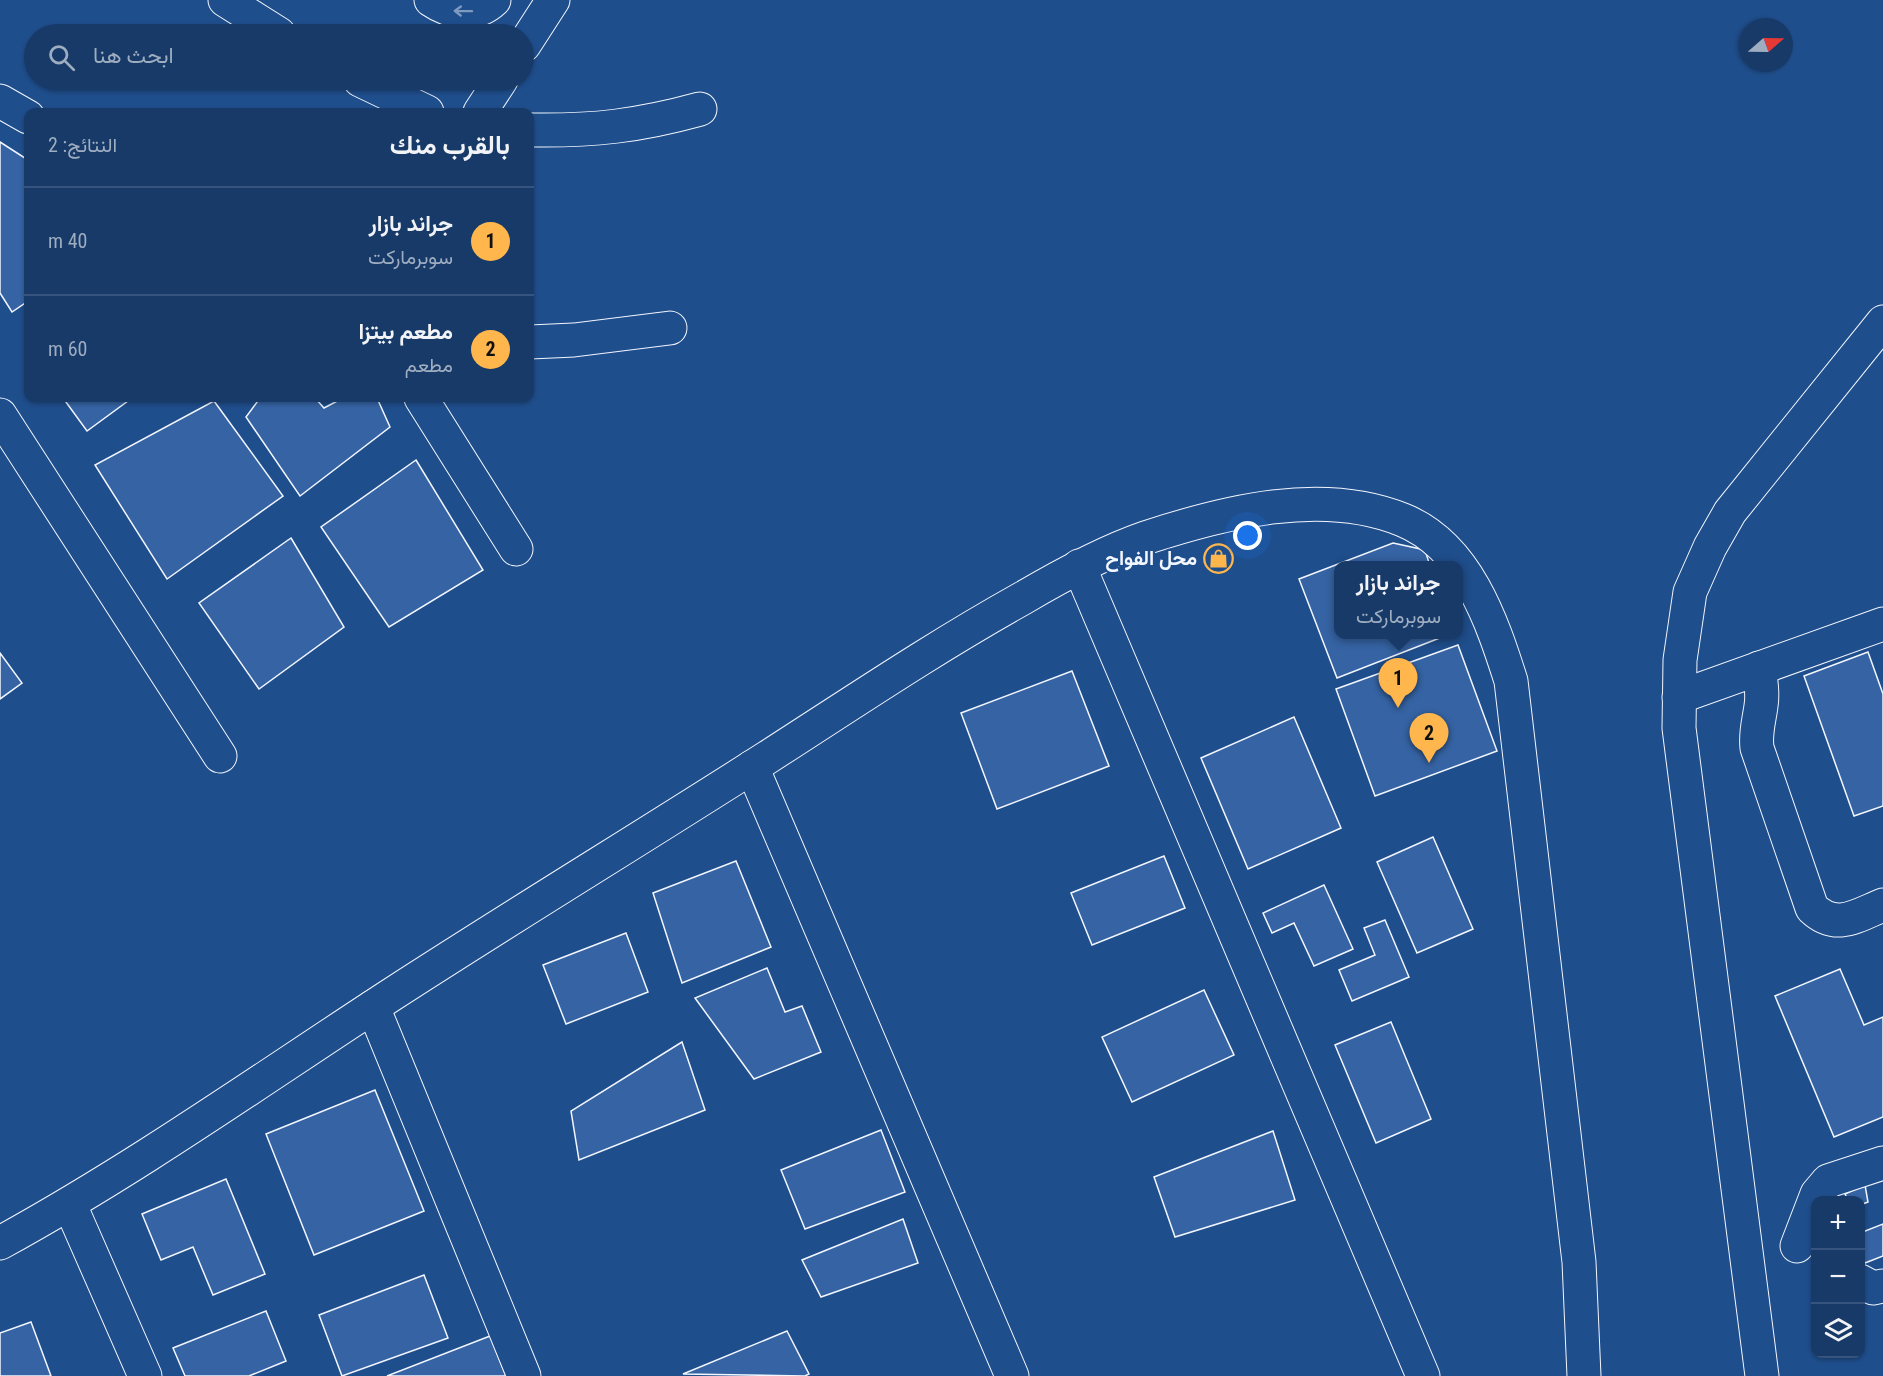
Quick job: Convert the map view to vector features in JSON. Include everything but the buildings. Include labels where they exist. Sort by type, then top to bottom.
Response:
[{"type":"street","points":[[225,0],[263,24]]},
{"type":"street","points":[[431,0],[456,12],[477,11],[494,0]]},
{"type":"street","points":[[534,29],[553,0]]},
{"type":"street","points":[[381,90],[419,108]]},
{"type":"street","points":[[483,108],[494,90]]},
{"type":"street","points":[[0,101],[24,115]]},
{"type":"street","points":[[534,130],[586,131],[650,122],[700,109]]},
{"type":"street","points":[[1762,1376],[1679,728],[1680,660],[1690,592],[1710,547],[1730,512],[1883,322]]},
{"type":"street","points":[[534,342],[574,340],[670,328]]},
{"type":"street","points":[[424,402],[516,549]]},
{"type":"street","points":[[0,415],[220,756]]},
{"type":"street","points":[[0,1244],[70,1205],[373,1007],[969,628],[1079,566],[1143,539],[1237,512],[1280,505],[1324,505],[1370,510],[1405,520],[1425,533],[1455,561]]},
{"type":"street","points":[[1079,566],[1423,1376]]},
{"type":"street","points":[[1463,570],[1490,617],[1511,681],[1579,1262],[1584,1376]]},
{"type":"street","points":[[1679,697],[1883,624]]},
{"type":"street","points":[[1759,668],[1762,687],[1756,729],[1757,748],[1812,908],[1832,921],[1842,921],[1883,905]]},
{"type":"street","points":[[752,767],[1012,1376]]},
{"type":"street","points":[[373,1007],[524,1376]]},
{"type":"street","points":[[1746,1252],[1806,1246],[1817,1194],[1828,1181],[1883,1162]]},
{"type":"street","points":[[70,1205],[145,1376]]},
{"type":"street","points":[[1865,1284],[1873,1288],[1883,1286]]},
{"type":"place","name":"محل الفواح","points":[[1218,558]]},
{"type":"place","name":"جراند بازار","points":[[1398,708]]},
{"type":"place","name":"مطعم بيتزا","points":[[1429,763]]}]
